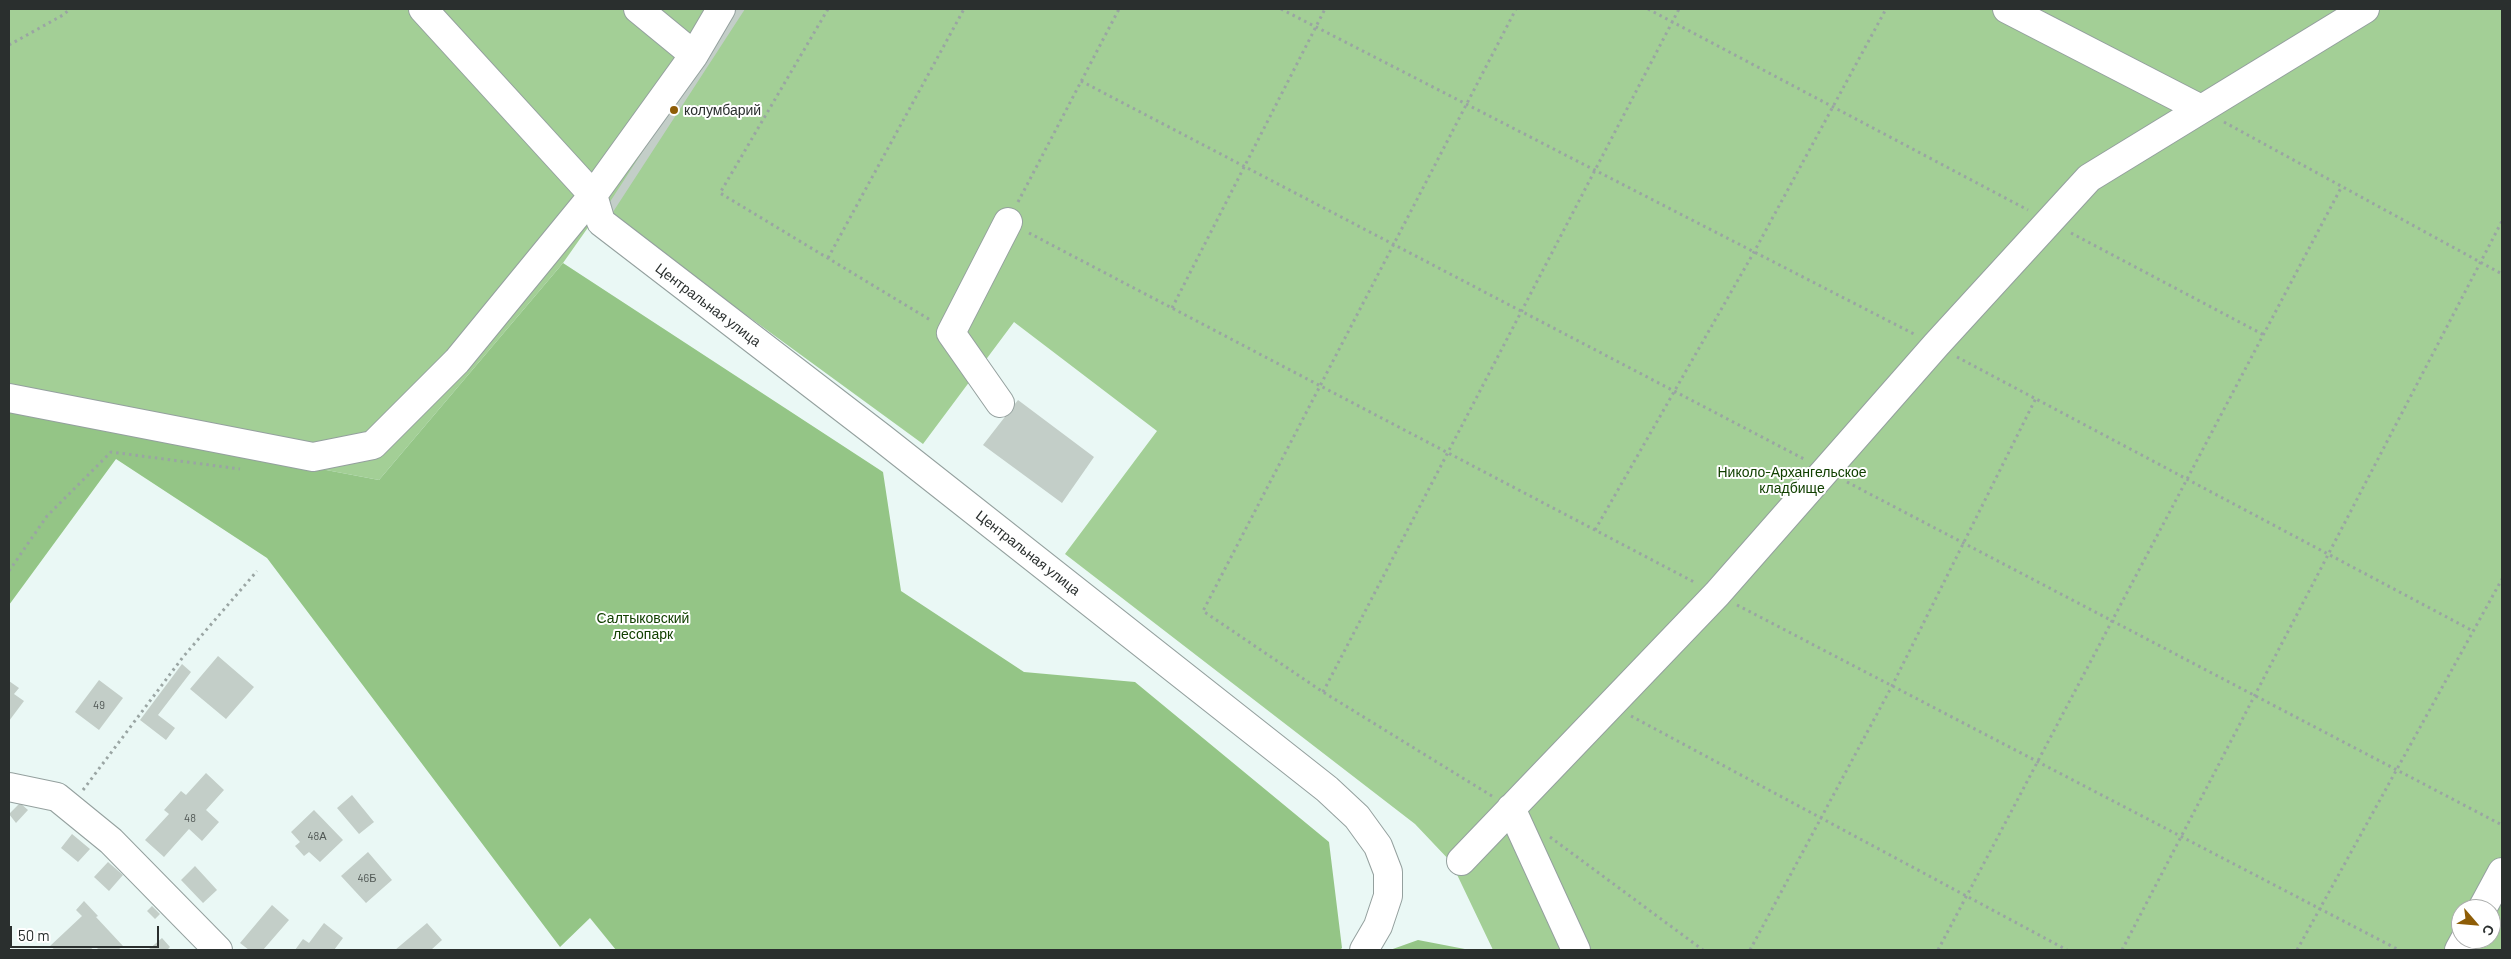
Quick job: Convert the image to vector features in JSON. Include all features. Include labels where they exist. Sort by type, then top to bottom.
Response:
[{"type":"street","points":[[423,9],[593,195]]},
{"type":"street","points":[[638,9],[694,56]]},
{"type":"street","points":[[9,398],[313,457],[373,445],[457,361],[593,195],[694,56],[721,9]]},
{"type":"street","points":[[2006,9],[2201,109]]},
{"type":"street","points":[[1461,861],[1717,594],[1936,345],[2089,178],[2365,9]]},
{"type":"street","name":"Центральная улица","points":[[593,195],[600,222],[889,444],[1319,783],[1357,817],[1378,846],[1388,872],[1388,896],[1378,926],[1364,950]]},
{"type":"street","points":[[1000,403],[951,333],[1008,222]]},
{"type":"street","points":[[9,787],[57,797],[128,857],[218,950]]},
{"type":"street","points":[[1511,808],[1576,950]]},
{"type":"street","points":[[2487,899],[2502,872]]},
{"type":"path","points":[[9,45],[63,15],[70,9]]},
{"type":"path","points":[[828,9],[720,193],[951,333]]},
{"type":"path","points":[[828,258],[964,9]]},
{"type":"path","points":[[1119,9],[1008,222],[2318,910],[2399,950]]},
{"type":"path","points":[[1281,9],[1936,345],[2473,631]]},
{"type":"path","points":[[1172,308],[1325,9]]},
{"type":"path","points":[[1511,808],[1322,692],[1203,611],[1516,9]]},
{"type":"path","points":[[1648,9],[2264,335]]},
{"type":"path","points":[[1322,692],[1679,9]]},
{"type":"path","points":[[1595,530],[1754,252],[1886,9]]},
{"type":"path","points":[[1081,81],[2502,825]]},
{"type":"path","points":[[2201,109],[2502,274]]},
{"type":"path","points":[[1938,950],[2342,186]]},
{"type":"path","points":[[2122,950],[2502,221]]},
{"type":"path","points":[[1750,950],[1892,686],[2036,398]]},
{"type":"path","points":[[9,571],[47,516],[111,452],[248,470]]},
{"type":"path","points":[[70,808],[183,657],[257,571]]},
{"type":"path","points":[[2297,950],[2502,579]]},
{"type":"path","points":[[1610,705],[2066,950]]},
{"type":"path","points":[[1543,832],[1703,950]]},
{"type":"green space","name":"Николо-Архангельское кладбище","points":[[9,9],[2502,9],[2502,950],[1493,950],[1451,862],[1415,824],[1065,554],[1157,431],[1014,322],[923,444],[601,209],[563,263],[379,480],[9,410]]},
{"type":"green space","name":"Салтыковский лесопарк","points":[[563,263],[883,472],[901,591],[1024,672],[1135,682],[1329,842],[1342,948],[1340,950],[616,950],[590,918],[560,947],[267,558],[116,459],[9,605],[9,410],[379,480]]},
{"type":"green space","points":[[1418,940],[1470,950],[1390,950]]},
{"type":"building","name":"колумбарий","points":[[735,9],[745,9],[611,215],[604,211]]},
{"type":"building","points":[[1018,400],[1094,457],[1062,503],[983,445]]},
{"type":"building","points":[[218,656],[254,687],[226,719],[190,689]]},
{"type":"building","points":[[182,664],[191,672],[158,715],[175,728],[166,740],[140,720]]},
{"type":"building","points":[[99,680],[123,698],[99,730],[75,712]]},
{"type":"building","points":[[9,681],[19,688],[14,694],[24,701],[9,721]]},
{"type":"building","points":[[206,773],[224,790],[206,810],[219,822],[202,841],[189,829],[164,857],[145,840],[169,814],[164,810],[181,791],[186,795]]},
{"type":"building","points":[[352,795],[374,822],[359,834],[337,808]]},
{"type":"building","points":[[20,803],[28,810],[16,823],[9,814]]},
{"type":"building","points":[[314,810],[343,840],[320,862],[309,852],[304,856],[295,846],[300,842],[291,832]]},
{"type":"building","points":[[72,834],[90,849],[78,862],[61,848]]},
{"type":"building","points":[[368,852],[392,880],[366,903],[341,876]]},
{"type":"building","points":[[108,862],[123,875],[109,891],[94,877]]},
{"type":"building","points":[[195,866],[217,890],[203,903],[181,880]]},
{"type":"building","points":[[84,901],[123,946],[118,950],[99,950],[95,946],[90,950],[55,950],[50,946],[82,916],[76,910]]},
{"type":"building","points":[[272,905],[289,920],[263,950],[249,950],[240,943]]},
{"type":"building","points":[[152,906],[160,914],[155,919],[147,911]]},
{"type":"building","points":[[324,923],[343,938],[334,950],[295,950],[303,939],[309,943]]},
{"type":"building","points":[[427,923],[442,940],[431,950],[395,950]]},
{"type":"building","points":[[162,938],[170,947],[167,950],[148,950]]},
{"type":"place","name":"колумбарий","points":[[674,110]]}]
